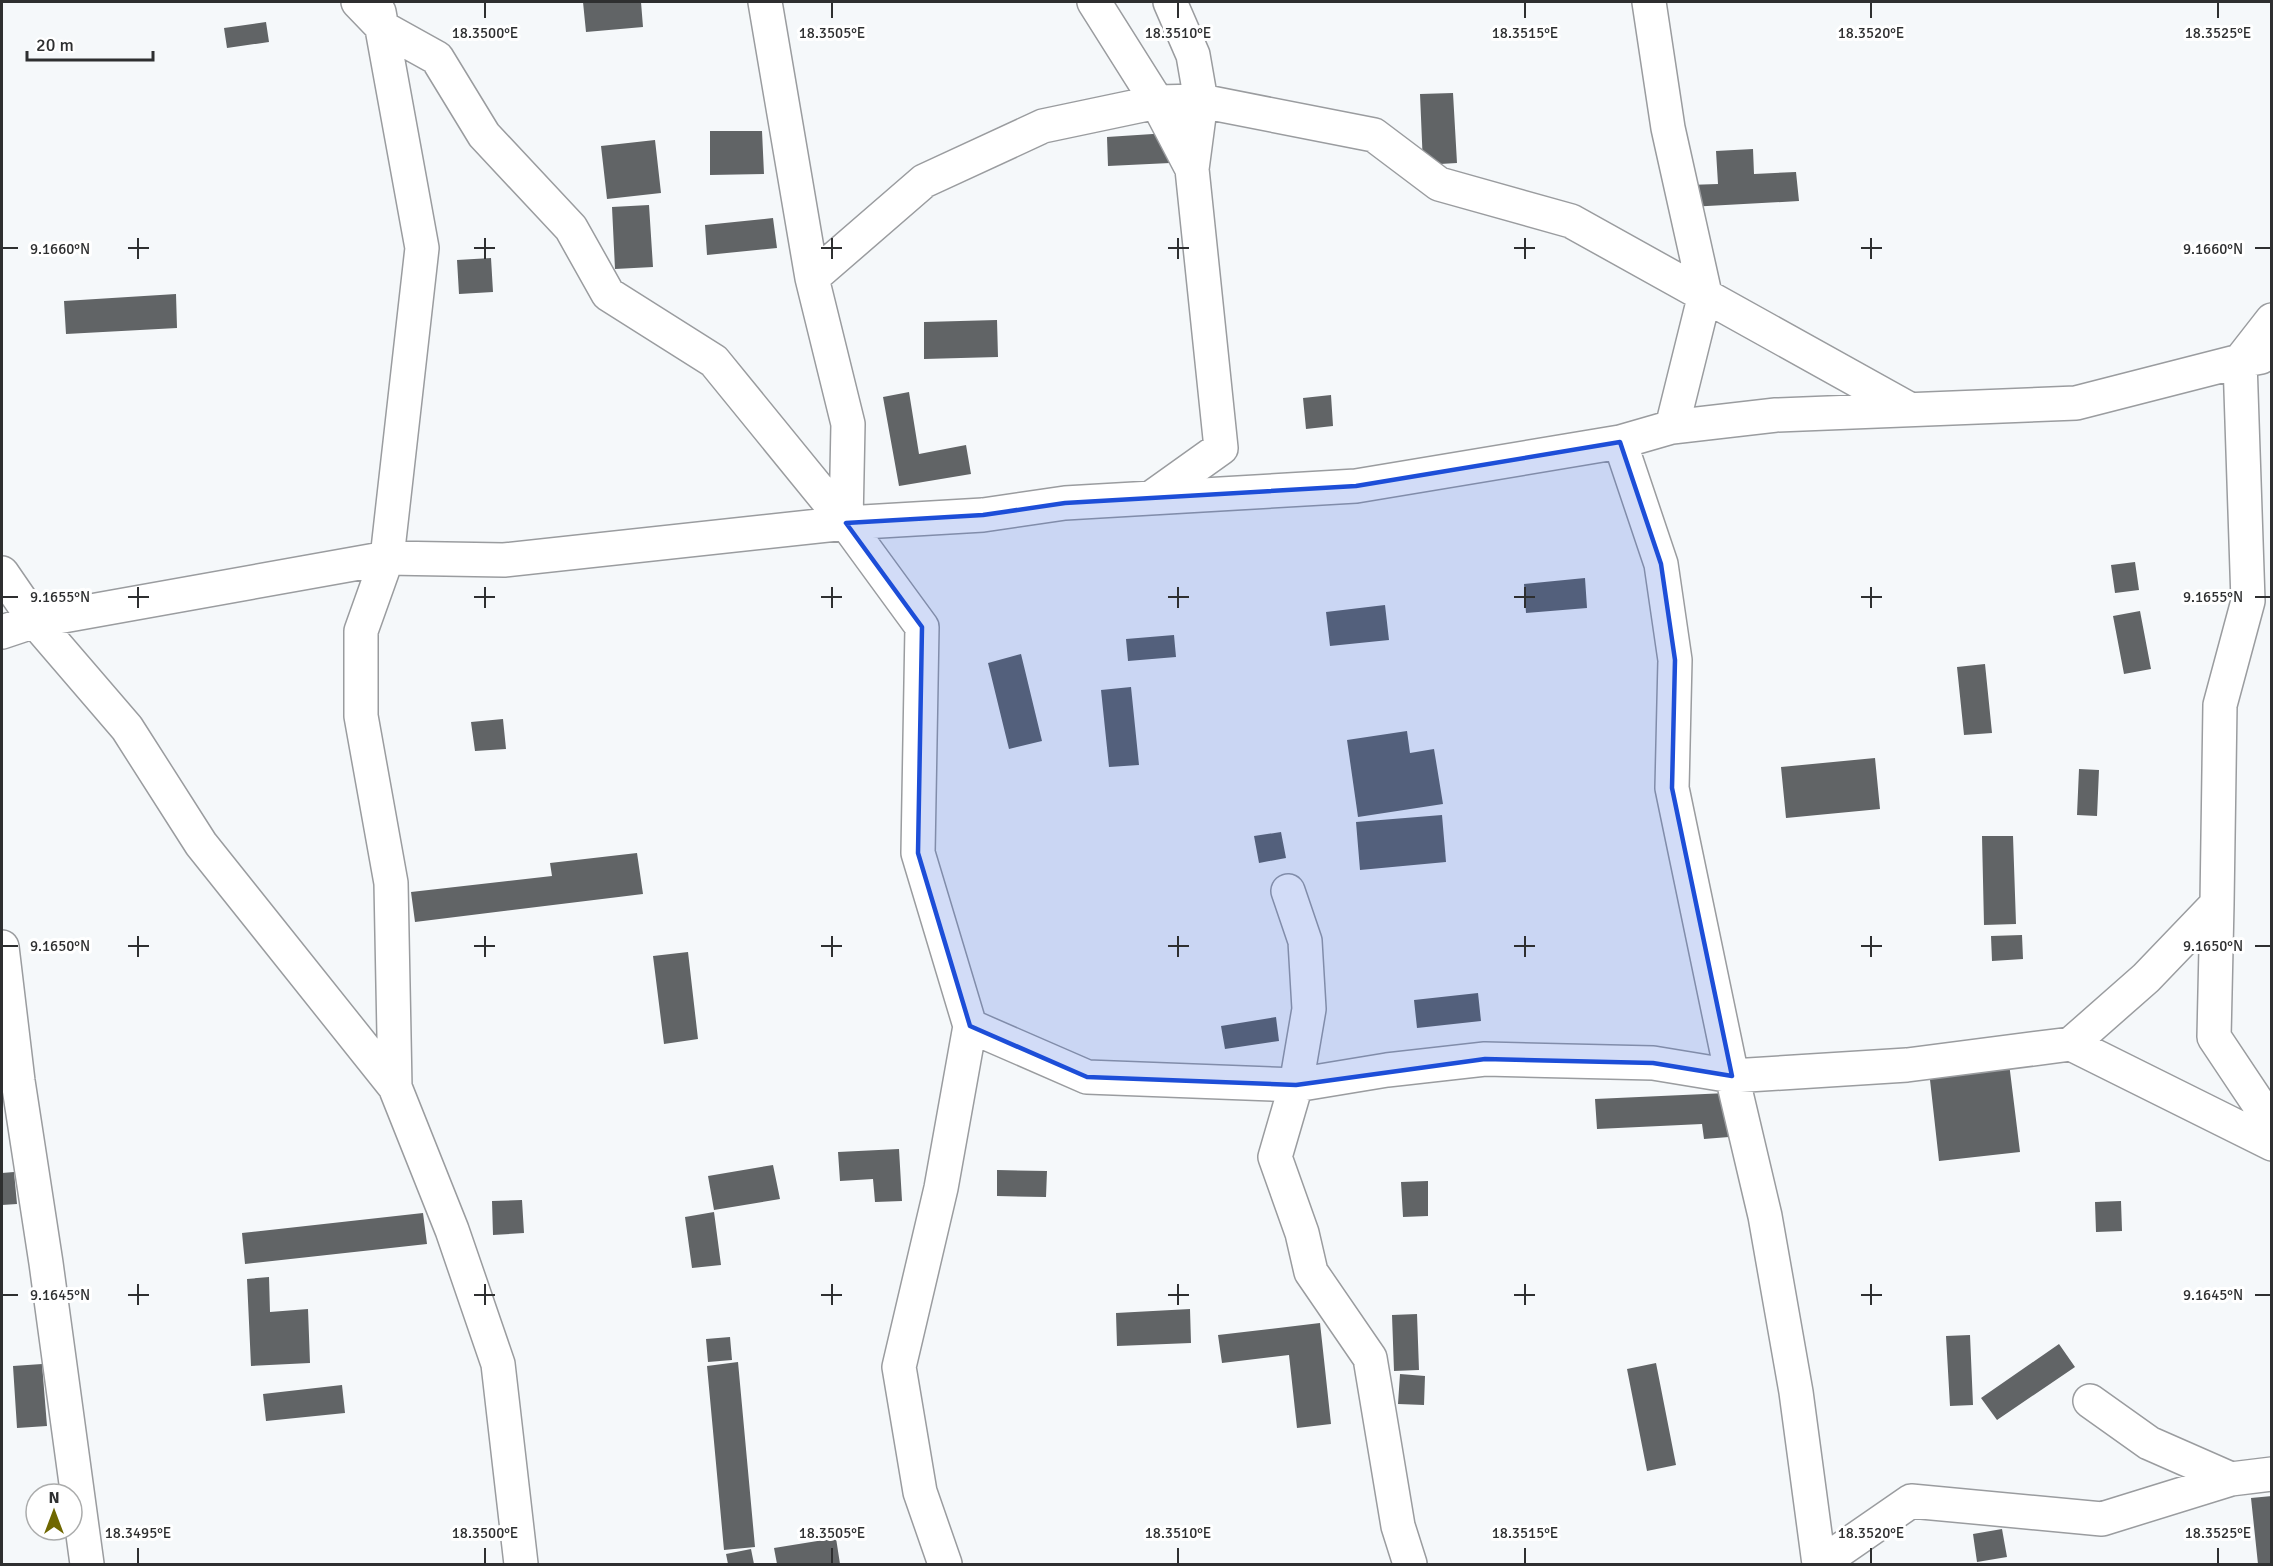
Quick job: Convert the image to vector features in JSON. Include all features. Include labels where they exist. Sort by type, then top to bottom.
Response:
[{"type":"street","points":[[358,2],[380,15],[437,58],[484,135],[571,228],[608,294],[714,361],[846,523],[922,627],[918,853],[970,1026],[941,1188],[900,1367],[920,1491],[945,1564]]},
{"type":"street","points":[[765,2],[812,278],[848,424],[846,523]]},
{"type":"street","points":[[1094,2],[1157,102],[1192,169]]},
{"type":"street","points":[[1151,498],[1221,448],[1192,169],[1201,100],[1193,54],[1170,2]]},
{"type":"street","points":[[1649,2],[1668,128],[1705,294],[1672,427]]},
{"type":"street","points":[[380,15],[422,248],[387,558],[361,631],[361,716],[391,883],[395,1087]]},
{"type":"street","points":[[812,278],[924,182],[1043,126],[1157,102],[1201,100],[1374,135],[1439,184],[1571,220],[1910,409]]},
{"type":"street","points":[[2271,320],[2240,362],[2248,601],[2220,705],[2214,1037],[2271,1124]]},
{"type":"street","points":[[2,632],[35,621],[387,558],[504,560],[846,523],[983,515],[1065,503],[1356,486],[1620,442],[1672,427],[1776,415],[2076,403],[2271,354]]},
{"type":"street","points":[[1620,442],[1661,564],[1675,660],[1672,788],[1732,1076],[1765,1216],[1796,1392],[1819,1564],[1911,1501],[2102,1519],[2231,1479],[2271,1474]]},
{"type":"street","points":[[2,573],[35,621],[127,728],[201,844],[395,1087],[452,1230],[498,1364],[521,1564]]},
{"type":"street","points":[[1288,891],[1305,941],[1309,1010],[1296,1085],[1275,1157],[1302,1233],[1311,1272],[1370,1358],[1398,1526],[1410,1564]]},
{"type":"street","points":[[2071,1044],[2146,978],[2217,904]]},
{"type":"street","points":[[2,947],[18,1081],[46,1263],[87,1564]]},
{"type":"street","points":[[970,1026],[1087,1077],[1296,1085],[1387,1070],[1485,1059],[1653,1062],[1732,1076],[1907,1065],[2071,1044],[2271,1144]]},
{"type":"street","points":[[2090,1401],[2149,1443],[2231,1479]]},
{"type":"highlighted area","points":[[1620,442],[1661,564],[1675,660],[1672,788],[1732,1076],[1653,1063],[1485,1059],[1296,1085],[1087,1077],[970,1026],[918,853],[922,627],[846,523],[983,515],[1065,503],[1356,486]]},
{"type":"building","points":[[583,2],[641,2],[643,27],[586,32]]},
{"type":"building","points":[[266,22],[269,42],[227,48],[224,28]]},
{"type":"building","points":[[1453,93],[1457,163],[1423,165],[1420,94]]},
{"type":"building","points":[[710,131],[762,131],[764,174],[710,175]]},
{"type":"building","points":[[1168,133],[1170,163],[1108,166],[1107,137]]},
{"type":"building","points":[[655,140],[661,193],[607,199],[601,146]]},
{"type":"building","points":[[1753,149],[1754,174],[1796,172],[1799,201],[1689,207],[1688,185],[1718,184],[1716,151]]},
{"type":"building","points":[[649,205],[653,267],[615,269],[612,207]]},
{"type":"building","points":[[773,218],[777,248],[707,255],[705,225]]},
{"type":"building","points":[[491,258],[493,292],[459,294],[457,260]]},
{"type":"building","points":[[176,294],[177,328],[66,334],[64,301]]},
{"type":"building","points":[[997,320],[998,357],[924,359],[924,322]]},
{"type":"building","points":[[909,392],[919,454],[966,445],[971,474],[899,486],[883,397]]},
{"type":"building","points":[[1331,395],[1333,426],[1306,429],[1303,398]]},
{"type":"building","points":[[2135,562],[2139,590],[2115,593],[2111,565]]},
{"type":"building","points":[[1585,578],[1587,608],[1526,613],[1524,584]]},
{"type":"building","points":[[1385,605],[1389,640],[1330,646],[1326,612]]},
{"type":"building","points":[[2140,611],[2151,669],[2124,674],[2113,616]]},
{"type":"building","points":[[1174,635],[1176,657],[1128,661],[1126,639]]},
{"type":"building","points":[[1021,654],[1042,741],[1009,749],[988,663]]},
{"type":"building","points":[[1985,664],[1992,733],[1964,735],[1957,667]]},
{"type":"building","points":[[1131,687],[1139,765],[1109,767],[1101,690]]},
{"type":"building","points":[[503,719],[506,749],[475,751],[471,722]]},
{"type":"building","points":[[1407,731],[1410,753],[1434,749],[1443,804],[1358,817],[1347,740]]},
{"type":"building","points":[[1875,758],[1880,809],[1786,818],[1781,767]]},
{"type":"building","points":[[2079,769],[2099,770],[2097,816],[2077,815]]},
{"type":"building","points":[[1442,815],[1446,862],[1360,870],[1356,822]]},
{"type":"building","points":[[1281,832],[1286,858],[1259,863],[1254,836]]},
{"type":"building","points":[[1982,836],[2013,836],[2016,924],[1984,925]]},
{"type":"building","points":[[637,853],[643,894],[415,922],[411,892],[552,876],[550,863]]},
{"type":"building","points":[[2022,935],[2023,959],[1992,961],[1991,936]]},
{"type":"building","points":[[688,952],[698,1039],[664,1044],[653,956]]},
{"type":"building","points":[[1478,993],[1481,1021],[1417,1028],[1414,1000]]},
{"type":"building","points":[[1276,1017],[1279,1041],[1225,1049],[1221,1026]]},
{"type":"building","points":[[2009,1063],[2020,1152],[1939,1161],[1929,1071]]},
{"type":"building","points":[[1727,1093],[1729,1137],[1704,1139],[1702,1124],[1597,1129],[1595,1099]]},
{"type":"building","points":[[899,1149],[902,1201],[875,1202],[873,1179],[840,1181],[838,1152]]},
{"type":"building","points":[[773,1165],[780,1199],[714,1210],[708,1176]]},
{"type":"building","points":[[997,1170],[1047,1171],[1046,1197],[997,1196]]},
{"type":"building","points":[[14,1172],[17,1204],[2,1205],[2,1173]]},
{"type":"building","points":[[1428,1181],[1428,1216],[1403,1217],[1401,1182]]},
{"type":"building","points":[[522,1200],[524,1233],[493,1235],[492,1201]]},
{"type":"building","points":[[2121,1201],[2122,1231],[2096,1232],[2095,1202]]},
{"type":"building","points":[[714,1212],[721,1265],[692,1268],[685,1217]]},
{"type":"building","points":[[423,1213],[427,1244],[245,1264],[242,1233]]},
{"type":"building","points":[[269,1277],[270,1312],[308,1309],[310,1363],[251,1366],[247,1279]]},
{"type":"building","points":[[1190,1309],[1191,1343],[1117,1346],[1116,1313]]},
{"type":"building","points":[[1417,1314],[1419,1370],[1394,1371],[1392,1315]]},
{"type":"building","points":[[1320,1323],[1331,1424],[1297,1428],[1289,1355],[1222,1363],[1218,1335]]},
{"type":"building","points":[[1970,1335],[1973,1405],[1950,1406],[1946,1336]]},
{"type":"building","points":[[730,1337],[732,1360],[708,1362],[706,1339]]},
{"type":"building","points":[[2059,1344],[2075,1367],[1997,1420],[1981,1398]]},
{"type":"building","points":[[738,1362],[755,1547],[724,1550],[707,1366]]},
{"type":"building","points":[[1656,1363],[1676,1465],[1647,1471],[1627,1369]]},
{"type":"building","points":[[42,1364],[47,1426],[17,1428],[13,1366]]},
{"type":"building","points":[[1400,1374],[1425,1376],[1424,1405],[1398,1404]]},
{"type":"building","points":[[342,1385],[345,1413],[266,1421],[263,1394]]},
{"type":"building","points":[[2272,1496],[2272,1564],[2258,1564],[2251,1498]]},
{"type":"building","points":[[2002,1529],[2007,1557],[1977,1562],[1973,1534]]},
{"type":"building","points":[[836,1538],[840,1564],[777,1564],[774,1548]]},
{"type":"building","points":[[751,1549],[754,1564],[728,1564],[726,1554]]}]
